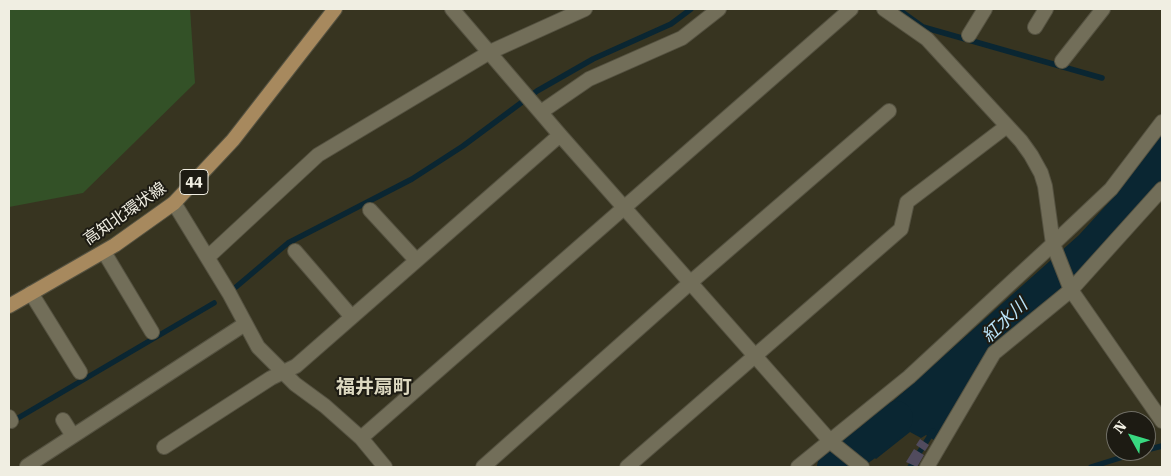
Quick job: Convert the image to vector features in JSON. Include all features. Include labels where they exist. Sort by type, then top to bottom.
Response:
[{"type":"main road","name":"高知北環状線","points":[[9,306],[104,252],[174,203],[233,140],[335,9]]},
{"type":"street","points":[[452,9],[560,135],[834,444],[862,467]]},
{"type":"street","points":[[208,258],[318,155],[490,52],[585,9]]},
{"type":"street","points":[[538,109],[589,79],[682,38],[719,9]]},
{"type":"street","points":[[361,438],[850,9]]},
{"type":"street","points":[[884,9],[927,39],[1021,141],[1041,173],[1045,186],[1055,248],[1070,286],[1162,422]]},
{"type":"street","points":[[969,35],[985,9]]},
{"type":"street","points":[[1035,27],[1046,9]]},
{"type":"street","points":[[1062,61],[1103,9]]},
{"type":"street","points":[[483,467],[691,282],[889,111]]},
{"type":"street","points":[[798,467],[834,444],[1055,248],[1111,189],[1162,122]]},
{"type":"street","points":[[627,467],[901,229],[907,202],[1007,126]]},
{"type":"street","points":[[164,447],[271,378],[296,366],[560,135]]},
{"type":"street","points":[[927,467],[994,353],[1070,286],[1162,189]]},
{"type":"street","points":[[174,203],[208,258],[258,347],[283,373],[361,438],[385,467]]},
{"type":"street","points":[[370,210],[416,260]]},
{"type":"street","points":[[296,251],[351,316]]},
{"type":"street","points":[[104,252],[152,332]]},
{"type":"street","points":[[31,293],[80,372]]},
{"type":"street","points":[[27,466],[245,324]]},
{"type":"street","points":[[63,420],[73,436]]},
{"type":"green space","points":[[9,9],[190,9],[195,83],[83,193],[9,207]]},
{"type":"water","points":[[1162,131],[1162,180],[1136,213],[1087,265],[993,349],[934,440],[926,435],[921,438],[910,432],[876,459],[856,443],[856,434],[1079,235],[1110,201]]},
{"type":"building","points":[[920,439],[929,445],[925,451],[916,445]]},
{"type":"building","points":[[914,449],[924,455],[917,467],[906,462]]},
{"type":"waterway","points":[[236,287],[288,243],[412,179],[463,146],[537,91],[593,59],[671,24],[691,9]]},
{"type":"waterway","points":[[898,9],[923,27],[1102,78]]},
{"type":"waterway","points":[[13,421],[214,303]]},
{"type":"waterway","name":"紅水川","points":[[834,467],[871,440],[896,418]]},
{"type":"waterway","points":[[910,467],[933,431]]},
{"type":"waterway","points":[[1156,448],[1162,446]]},
{"type":"waterway","points":[[1091,467],[1110,461]]},
{"type":"district","name":"福井扇町","points":[[374,387]]}]
